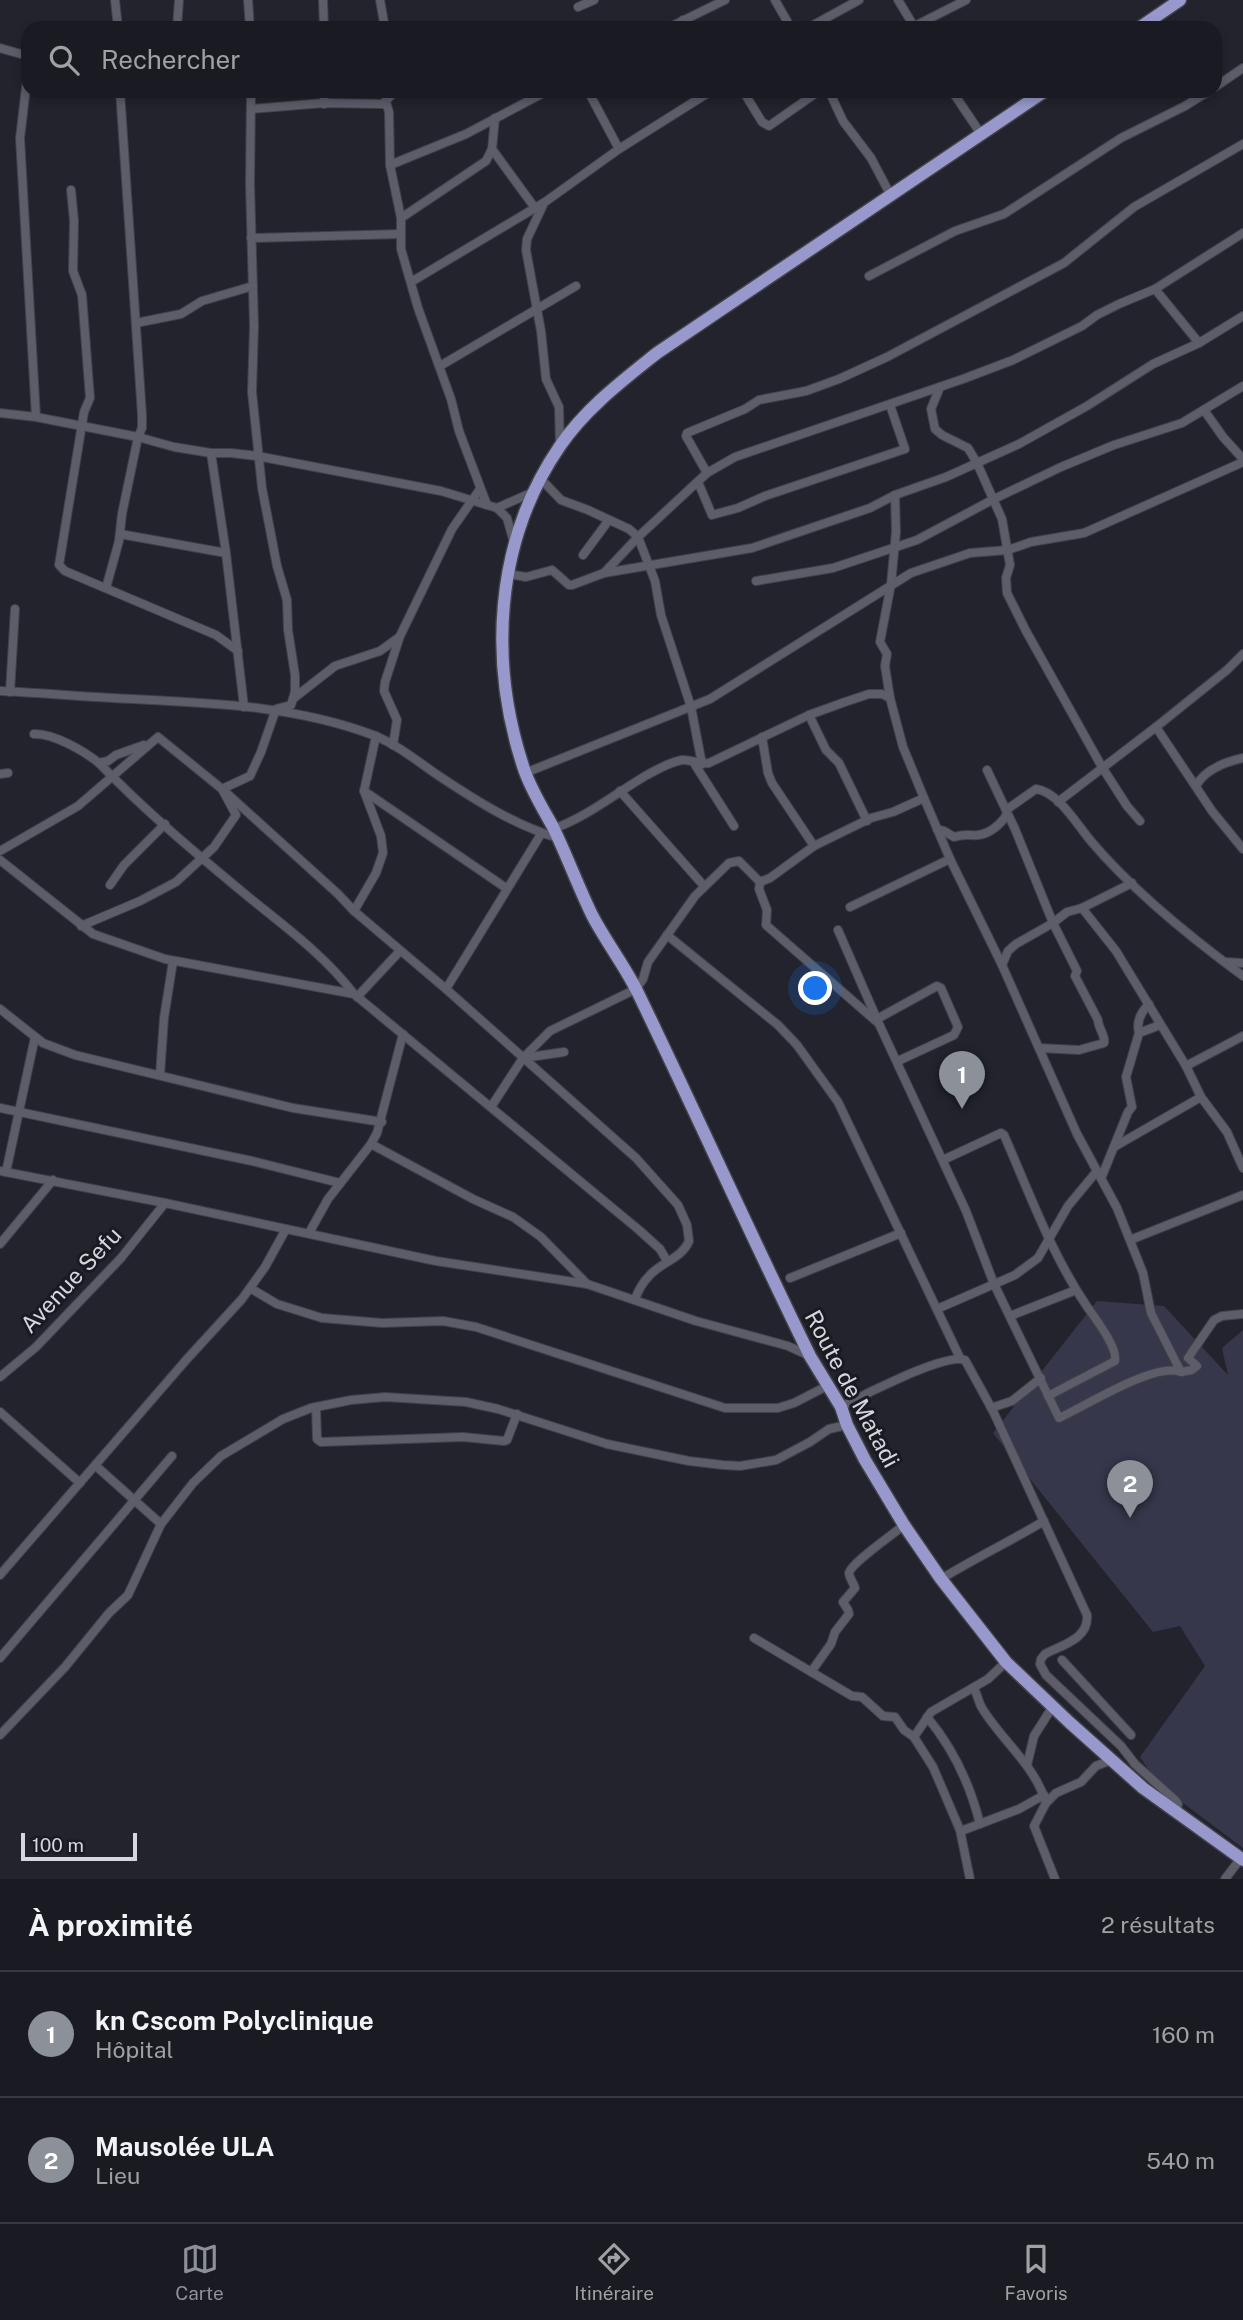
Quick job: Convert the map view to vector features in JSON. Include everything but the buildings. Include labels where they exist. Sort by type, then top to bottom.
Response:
[{"type":"highway","points":[[1149,21],[1180,0]]},
{"type":"highway","name":"Route de Matadi","points":[[1035,98],[657,353],[587,413],[560,446],[540,478],[514,546],[502,610],[501,638],[507,706],[526,773],[551,834],[593,917],[636,989],[810,1356],[841,1407],[864,1460],[904,1525],[1006,1662],[1111,1760],[1176,1813],[1242,1859]]},
{"type":"street","points":[[115,0],[117,21]]},
{"type":"street","points":[[178,21],[179,0]]},
{"type":"street","points":[[248,0],[250,21]]},
{"type":"street","points":[[323,0],[324,21]]},
{"type":"street","points":[[380,0],[384,21]]},
{"type":"street","points":[[578,7],[594,0]]},
{"type":"street","points":[[683,20],[725,0]]},
{"type":"street","points":[[775,0],[787,21]]},
{"type":"street","points":[[821,21],[859,0]]},
{"type":"street","points":[[898,0],[910,21]]},
{"type":"street","points":[[925,21],[966,0]]},
{"type":"street","points":[[0,48],[21,54]]},
{"type":"street","points":[[1222,82],[1243,68]]},
{"type":"street","points":[[25,98],[20,138],[36,417]]},
{"type":"street","points":[[106,588],[142,428],[120,98]]},
{"type":"street","points":[[251,98],[253,392],[257,456],[277,566],[287,600],[288,630],[295,676],[291,705],[276,709]]},
{"type":"street","points":[[324,98],[324,104]]},
{"type":"street","points":[[383,104],[389,98]]},
{"type":"street","points":[[390,165],[444,144],[534,98]]},
{"type":"street","points":[[593,98],[619,149]]},
{"type":"street","points":[[411,282],[540,207],[619,149],[700,98]]},
{"type":"street","points":[[747,98],[762,122],[769,126],[809,98]]},
{"type":"street","points":[[833,98],[843,121],[867,151],[890,194]]},
{"type":"street","points":[[957,98],[981,134]]},
{"type":"street","points":[[869,276],[955,231],[1004,214],[1121,138],[1196,98]]},
{"type":"street","points":[[251,109],[324,104],[387,106],[390,165],[401,218],[401,249],[459,431],[487,505]]},
{"type":"street","points":[[401,218],[486,161],[492,149],[495,118]]},
{"type":"street","points":[[707,473],[687,438],[687,433],[745,409],[759,400],[806,391],[887,357],[1064,263],[1134,207],[1243,144]]},
{"type":"street","points":[[492,149],[540,207]]},
{"type":"street","points":[[71,190],[74,221],[73,271],[82,295],[90,398],[82,426],[58,562],[65,571],[216,635],[238,651]]},
{"type":"street","points":[[540,207],[526,245],[535,309],[541,331],[546,379],[559,407],[560,446]]},
{"type":"street","points":[[604,573],[638,537],[707,473],[735,457],[1013,360],[1082,326],[1119,304],[1155,289],[1243,233]]},
{"type":"street","points":[[251,237],[401,234]]},
{"type":"street","points":[[136,323],[181,314],[202,301],[253,286]]},
{"type":"street","points":[[440,366],[576,286]]},
{"type":"street","points":[[1155,289],[1199,343]]},
{"type":"street","points":[[508,574],[526,577],[552,570],[569,585],[604,573],[752,548],[870,508],[895,495],[977,463],[1048,429],[1153,364],[1199,343],[1243,316]]},
{"type":"street","points":[[756,581],[833,568],[917,540],[1061,467],[1114,445],[1182,423],[1243,386]]},
{"type":"street","points":[[940,387],[931,409],[935,429],[968,448],[1002,519],[1010,565],[1006,578],[1007,593],[1102,767],[1140,821]]},
{"type":"street","points":[[698,482],[712,515],[905,449],[890,405]]},
{"type":"street","points":[[526,773],[710,699],[891,583],[911,573],[970,554],[1008,550],[1031,542],[1084,533],[1243,461],[1204,410]]},
{"type":"street","points":[[0,413],[36,417],[138,437],[174,447],[257,456],[441,491],[498,508],[507,518],[514,546]]},
{"type":"street","points":[[211,453],[244,707]]},
{"type":"street","points":[[540,478],[561,500],[629,529],[638,537],[655,581],[668,638],[691,707],[698,764],[734,825]]},
{"type":"street","points":[[393,744],[397,720],[387,701],[385,682],[400,636],[452,529],[480,489]]},
{"type":"street","points":[[498,508],[534,492]]},
{"type":"street","points":[[895,495],[896,532],[891,583],[880,642],[887,654],[890,698],[904,747],[950,859],[1002,965],[1077,1133],[1100,1173],[1143,1273],[1152,1312],[1181,1372]]},
{"type":"street","points":[[583,555],[609,520]]},
{"type":"street","points":[[120,534],[226,553]]},
{"type":"street","points":[[10,692],[15,609]]},
{"type":"street","points":[[294,698],[335,666],[380,651],[400,636]]},
{"type":"street","points":[[1058,802],[1156,727],[1243,654]]},
{"type":"street","points":[[0,691],[195,702],[276,709],[326,719],[393,744],[488,807],[551,834]]},
{"type":"street","points":[[446,989],[506,888],[551,834],[620,791],[669,765],[684,760],[698,764],[709,763],[809,715],[869,694],[882,694],[890,698]]},
{"type":"street","points":[[222,789],[250,776],[276,709]]},
{"type":"street","points":[[809,715],[826,750],[839,763],[867,821]]},
{"type":"street","points":[[1156,727],[1212,811],[1243,849]]},
{"type":"street","points":[[34,734],[52,737],[99,763],[201,857],[309,947],[356,995],[652,1240],[667,1261]]},
{"type":"street","points":[[354,911],[376,873],[383,853],[381,836],[364,791],[376,736]]},
{"type":"street","points":[[0,851],[65,816],[158,737],[222,789],[354,911],[636,1158],[678,1205],[687,1225],[689,1241],[681,1252],[650,1274],[635,1300]]},
{"type":"street","points":[[762,737],[772,783],[814,846]]},
{"type":"street","points":[[99,763],[152,741]]},
{"type":"street","points":[[1196,786],[1207,772],[1231,760],[1243,758]]},
{"type":"street","points":[[988,770],[1053,923],[1077,971],[1075,976],[1098,1020],[1098,1027],[1105,1042],[1079,1050],[1040,1048]]},
{"type":"street","points":[[81,926],[140,901],[176,882],[214,847],[236,815],[222,789]]},
{"type":"street","points":[[937,829],[954,837],[967,833],[980,835],[995,827],[1007,812],[1036,789],[1044,791],[1058,802],[1093,844],[1132,883],[1243,976]]},
{"type":"street","points":[[364,791],[506,888]]},
{"type":"street","points":[[620,791],[704,886]]},
{"type":"street","points":[[760,882],[770,878],[814,846],[924,798]]},
{"type":"street","points":[[110,885],[124,866],[165,824]]},
{"type":"street","points":[[850,907],[950,859]]},
{"type":"street","points":[[0,860],[93,934],[173,961],[356,995]]},
{"type":"street","points":[[491,1107],[523,1058],[558,1026],[636,989],[643,979],[645,967],[667,935],[704,886],[729,863],[741,863],[760,882]]},
{"type":"street","points":[[760,882],[758,889],[767,911],[766,925],[878,1022]]},
{"type":"street","points":[[1002,965],[1011,948],[1067,912],[1082,908],[1132,883]]},
{"type":"street","points":[[1082,908],[1116,951],[1149,1004],[1201,1097],[1227,1132],[1243,1168]]},
{"type":"street","points":[[93,934],[96,919]]},
{"type":"street","points":[[838,930],[966,1211],[994,1284],[1059,1418],[1163,1370],[1192,1370],[1197,1366],[1188,1358],[1214,1320],[1222,1316],[1243,1314]]},
{"type":"street","points":[[667,935],[778,1025],[797,1045],[838,1102],[960,1358],[969,1365],[991,1408],[1085,1607],[1088,1621],[1086,1627],[1074,1640],[1045,1654],[1041,1659],[1041,1668],[1080,1709],[1121,1746],[1135,1764],[1175,1800],[1178,1804],[1176,1813]]},
{"type":"street","points":[[356,995],[400,951]]},
{"type":"street","points":[[160,1075],[164,1018],[173,961]]},
{"type":"street","points":[[1223,961],[1243,963]]},
{"type":"street","points":[[878,1022],[937,986],[941,988],[958,1027],[957,1031],[954,1035],[898,1061]]},
{"type":"street","points":[[937,1309],[1015,1275],[1041,1255],[1068,1206],[1100,1173],[1132,1107],[1126,1077],[1139,1033],[1140,1015],[1149,1004]]},
{"type":"street","points":[[0,1009],[43,1042],[85,1058],[293,1108],[382,1122]]},
{"type":"street","points":[[1139,1033],[1160,1025]]},
{"type":"street","points":[[309,1233],[328,1199],[371,1144],[382,1122],[403,1034]]},
{"type":"street","points":[[1186,1066],[1243,1036]]},
{"type":"street","points":[[35,1037],[20,1111],[3,1171],[165,1202],[436,1261],[587,1284],[696,1321],[788,1346],[810,1356]]},
{"type":"street","points":[[523,1058],[564,1052]]},
{"type":"street","points":[[1114,1147],[1201,1097]]},
{"type":"street","points":[[0,1108],[251,1161],[340,1183]]},
{"type":"street","points":[[943,1160],[1002,1133],[1050,1240],[1076,1290],[1116,1355],[1115,1361],[1048,1396]]},
{"type":"street","points":[[371,1144],[473,1199],[513,1217],[541,1237],[587,1284]]},
{"type":"street","points":[[0,1244],[53,1180]]},
{"type":"street","points":[[1129,1240],[1243,1195]]},
{"type":"street","name":"Avenue Sefu","points":[[0,1377],[36,1347],[121,1258],[165,1202]]},
{"type":"street","points":[[0,1575],[250,1288],[286,1229]]},
{"type":"street","points":[[790,1278],[901,1233]]},
{"type":"street","points":[[250,1288],[277,1304],[323,1318],[382,1323],[443,1321],[476,1327],[725,1408],[778,1408],[829,1385]]},
{"type":"street","points":[[1010,1316],[1076,1290]]},
{"type":"street","points":[[841,1407],[913,1372],[960,1358]]},
{"type":"street","points":[[991,1408],[1013,1401],[1041,1378]]},
{"type":"street","points":[[0,1735],[128,1595],[161,1524],[193,1483],[221,1456],[283,1419],[316,1407],[363,1399],[436,1399],[466,1402],[619,1447],[699,1463],[740,1466],[776,1460],[829,1429],[847,1425]]},
{"type":"street","points":[[316,1407],[317,1439],[321,1442],[463,1437],[504,1441],[517,1415]]},
{"type":"street","points":[[0,1412],[80,1483]]},
{"type":"street","points":[[0,1658],[172,1456]]},
{"type":"street","points":[[96,1466],[161,1524]]},
{"type":"street","points":[[942,1579],[1044,1521]]},
{"type":"street","points":[[811,1672],[849,1614],[843,1602],[855,1588],[849,1576],[851,1569],[904,1525]]},
{"type":"street","points":[[754,1638],[852,1696],[862,1697],[883,1716],[893,1716],[904,1730],[914,1737],[933,1767],[961,1832],[970,1879]]},
{"type":"street","points":[[1062,1660],[1131,1735]]},
{"type":"street","points":[[914,1737],[926,1717],[959,1695],[974,1689],[1006,1662]]},
{"type":"street","points":[[974,1689],[983,1709],[1027,1765],[1045,1799],[1034,1828],[1055,1879]]},
{"type":"street","points":[[1027,1765],[1034,1736],[1053,1706]]},
{"type":"street","points":[[926,1717],[941,1734],[957,1763],[971,1792],[979,1824]]},
{"type":"street","points":[[961,1832],[1081,1782],[1096,1766],[1111,1760]]},
{"type":"street","points":[[1225,1879],[1242,1859]]},
{"type":"shaded area","points":[[1097,1301],[1164,1306],[1228,1375],[1222,1348],[1243,1330],[1243,1848],[1159,1785],[1140,1757],[1205,1666],[1180,1626],[1153,1632],[993,1433]]},
{"type":"place","name":"kn Cscom Polyclinique","points":[[962,1109]]},
{"type":"place","name":"Mausolée ULA","points":[[1130,1518]]}]
